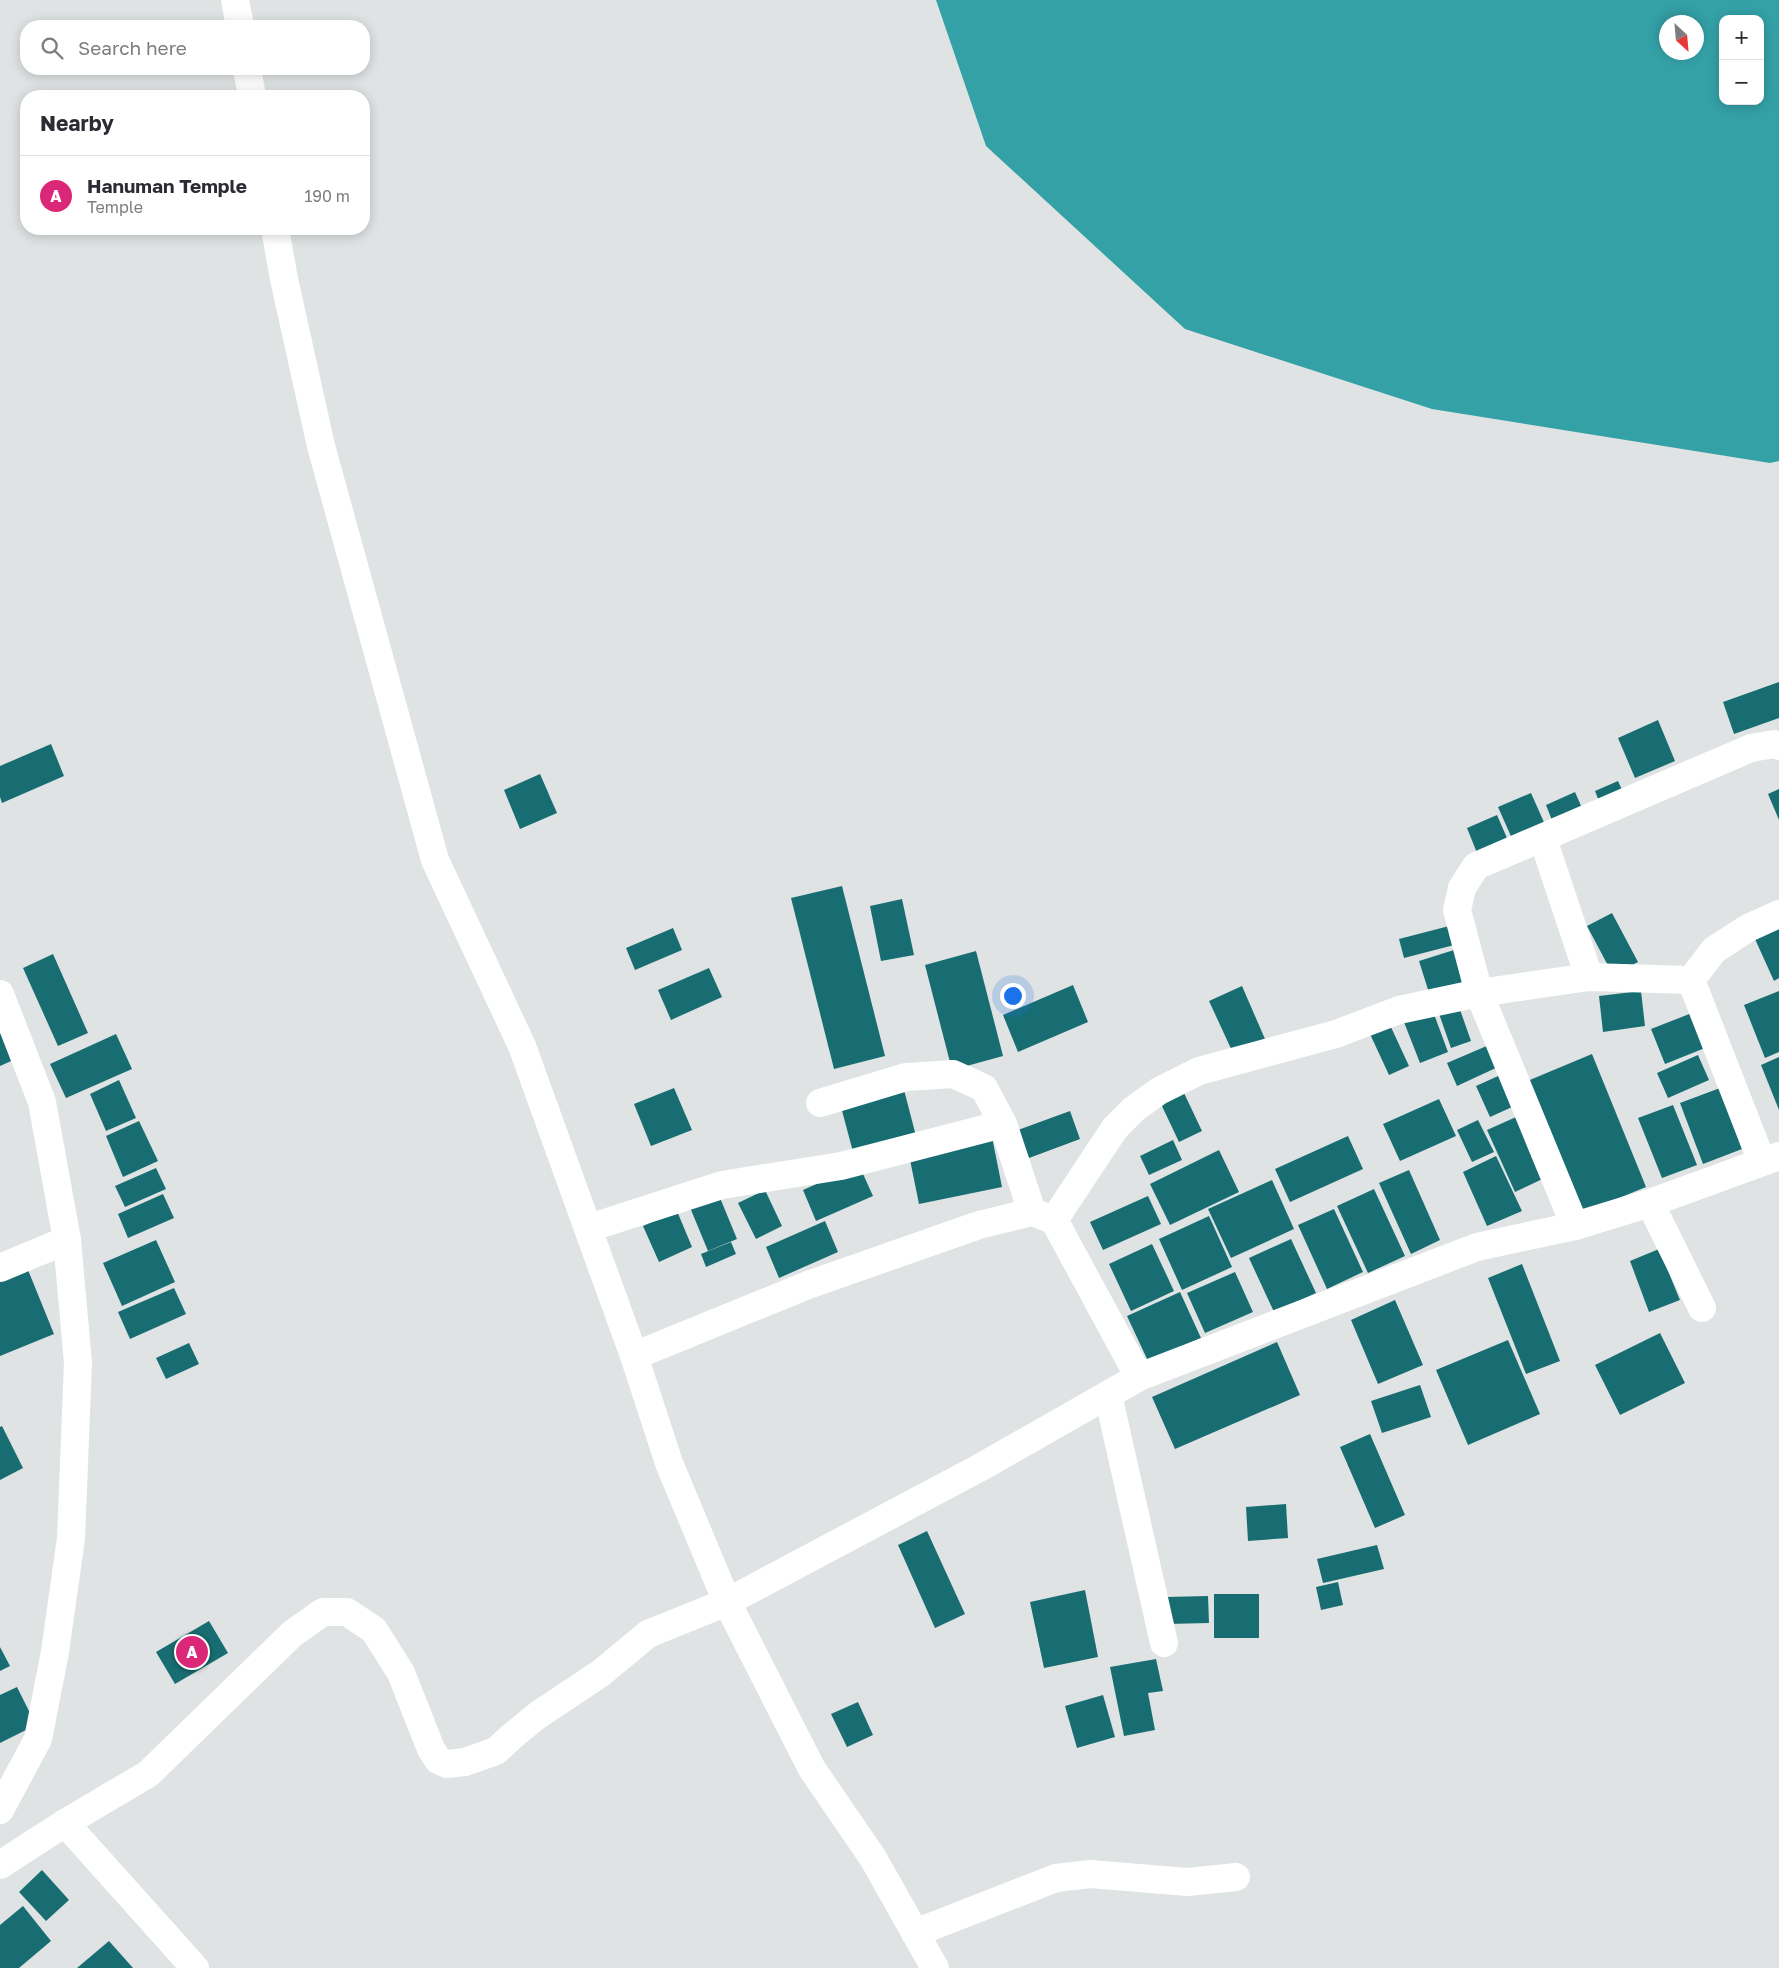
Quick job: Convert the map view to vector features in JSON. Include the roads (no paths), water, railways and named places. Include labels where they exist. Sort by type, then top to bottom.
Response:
[{"type":"street","points":[[235,0],[239,20]]},
{"type":"street","points":[[248,75],[251,90]]},
{"type":"street","points":[[276,235],[321,446],[435,860],[522,1046],[589,1228],[634,1356],[669,1464],[727,1602],[812,1768],[872,1858],[935,1968]]},
{"type":"street","points":[[1575,1226],[1479,993],[1457,910],[1462,888],[1476,866],[1543,839],[1751,748],[1774,744],[1779,746]]},
{"type":"street","points":[[1543,839],[1589,977]]},
{"type":"street","points":[[1691,980],[1714,950],[1748,928],[1779,914]]},
{"type":"street","points":[[634,1356],[808,1285],[979,1225],[1043,1216],[1115,1128],[1134,1109],[1159,1091],[1199,1071],[1336,1034],[1399,1010],[1479,993],[1589,977],[1691,980]]},
{"type":"street","points":[[0,1866],[65,1823],[148,1774],[292,1634],[323,1612],[347,1612],[374,1630],[401,1673],[430,1749],[438,1760],[447,1764],[465,1762],[496,1751],[511,1736],[538,1715],[601,1673],[648,1634],[727,1602],[981,1467],[1139,1377],[1477,1247],[1575,1226],[1650,1203],[1771,1159],[1691,980]]},
{"type":"street","points":[[0,1810],[38,1739],[55,1652],[71,1538],[78,1363],[67,1240],[42,1102],[1,997]]},
{"type":"street","points":[[820,1103],[906,1077],[953,1074],[984,1088],[1004,1124],[1043,1216],[1139,1377]]},
{"type":"street","points":[[589,1228],[722,1185],[841,1166],[1004,1124]]},
{"type":"street","points":[[1650,1203],[1702,1308]]},
{"type":"street","points":[[0,1268],[67,1240]]},
{"type":"street","points":[[1108,1395],[1164,1643]]},
{"type":"street","points":[[65,1823],[195,1968]]},
{"type":"street","points":[[915,1933],[1056,1878],[1090,1874],[1187,1882],[1236,1877]]},
{"type":"water","points":[[936,0],[1779,0],[1779,461],[1770,463],[1432,409],[1185,329],[986,146]]},
{"type":"place","name":"Hanuman Temple","points":[[192,1652]]}]
